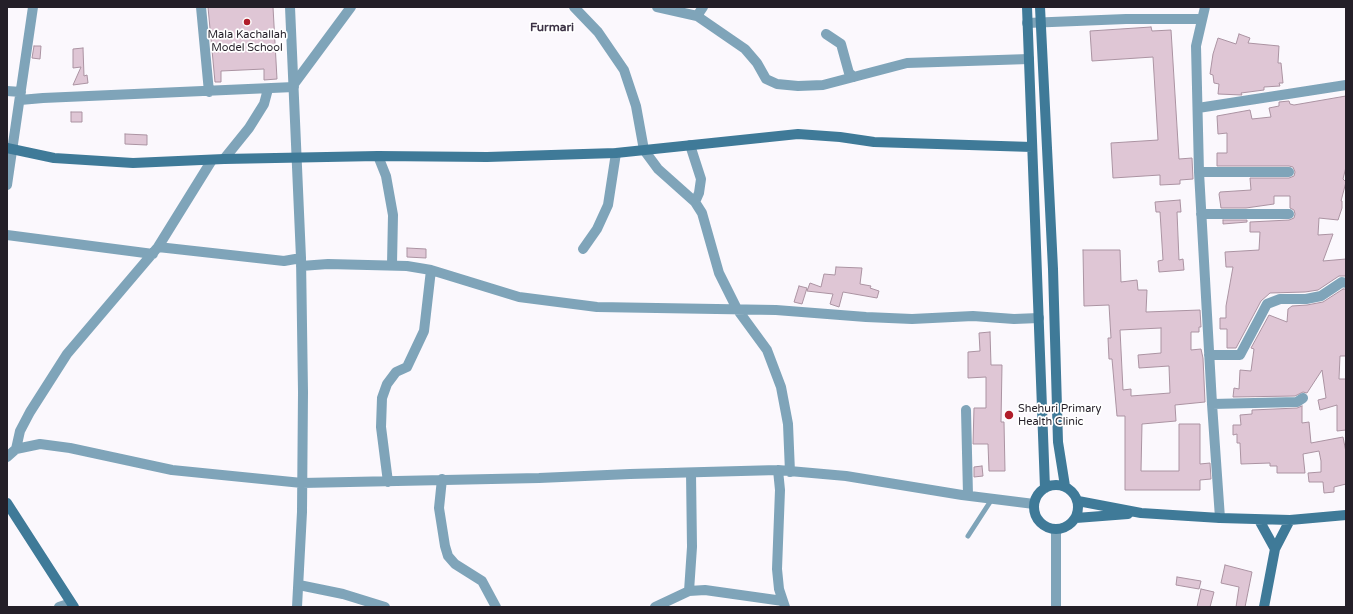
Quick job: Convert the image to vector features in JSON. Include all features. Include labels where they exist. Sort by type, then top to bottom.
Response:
[{"type":"main road","points":[[1027,7],[1045,488]]},
{"type":"main road","points":[[1040,7],[1053,269],[1058,442],[1065,486]]},
{"type":"main road","points":[[9,148],[54,158],[133,163],[224,159],[378,156],[487,157],[616,153],[798,134],[840,136],[874,142],[1032,147]]},
{"type":"main road","points":[[1052,485],[1065,486],[1075,495],[1078,501],[1078,512],[1076,518],[1067,526],[1056,529],[1050,528],[1039,521],[1036,516],[1034,504],[1036,497],[1045,488],[1052,485]]},
{"type":"main road","points":[[1078,501],[1141,512],[1220,518],[1290,520],[1346,515]]},
{"type":"main road","points":[[7,503],[72,605]]},
{"type":"main road","points":[[1076,518],[1141,512]]},
{"type":"main road","points":[[1259,520],[1275,550]]},
{"type":"main road","points":[[1264,607],[1275,550],[1290,520]]},
{"type":"street","points":[[7,184],[9,148],[21,96],[33,7]]},
{"type":"street","points":[[201,7],[209,92]]},
{"type":"street","points":[[290,7],[301,262],[303,392],[302,483],[297,607]]},
{"type":"street","points":[[7,91],[21,96],[43,98],[209,92],[294,86],[351,7]]},
{"type":"street","points":[[574,7],[598,32],[624,70],[636,106],[644,150],[658,169],[695,202],[702,213],[719,272],[737,309],[767,350],[781,387],[788,424],[790,472]]},
{"type":"street","points":[[658,7],[697,16],[745,49],[757,63],[766,79],[777,84],[798,86],[822,85],[907,63],[1029,58]]},
{"type":"street","points":[[697,16],[703,7]]},
{"type":"street","points":[[1204,7],[1196,46],[1199,172],[1220,518]]},
{"type":"street","points":[[1027,23],[1126,19],[1202,19]]},
{"type":"street","points":[[826,34],[840,44],[850,73],[854,77]]},
{"type":"street","points":[[1198,108],[1346,85]]},
{"type":"street","points":[[224,159],[264,104],[268,88]]},
{"type":"street","points":[[690,145],[701,179],[699,193],[695,202]]},
{"type":"street","points":[[583,249],[596,229],[608,205],[616,153]]},
{"type":"street","points":[[378,156],[386,176],[393,215],[392,264]]},
{"type":"street","points":[[16,449],[20,431],[30,412],[67,354],[155,251],[212,160]]},
{"type":"street","points":[[1199,172],[1289,172]]},
{"type":"street","points":[[1201,214],[1289,214]]},
{"type":"street","points":[[7,235],[155,251],[284,261],[367,266],[392,264],[431,270],[519,297],[597,307],[821,312],[866,318],[912,319],[973,316],[1014,319],[1039,318]]},
{"type":"street","points":[[388,482],[381,427],[382,398],[387,384],[396,372],[406,367],[424,331],[431,270]]},
{"type":"street","points":[[1209,355],[1240,355],[1267,304],[1280,299],[1306,299],[1321,296],[1342,282],[1346,283]]},
{"type":"street","points":[[1212,404],[1297,402],[1303,398]]},
{"type":"street","points":[[966,410],[968,495]]},
{"type":"street","points":[[7,457],[16,449],[40,444],[70,448],[172,470],[302,483],[539,478],[778,470],[846,476],[1034,504]]},
{"type":"street","points":[[655,607],[689,591],[705,590],[784,604],[777,569],[780,490],[778,470]]},
{"type":"street","points":[[689,591],[692,547],[691,472]]},
{"type":"street","points":[[442,480],[440,508],[445,546],[448,556],[455,564],[482,581],[496,607]]},
{"type":"street","points":[[1056,529],[1056,607]]},
{"type":"street","points":[[299,585],[343,594],[384,607]]},
{"type":"street","points":[[59,607],[72,605]]},
{"type":"lane","points":[[968,536],[993,498]]},
{"type":"building","points":[[208,7],[273,7],[277,79],[264,80],[264,69],[221,71],[221,82],[215,82]]},
{"type":"building","points":[[1151,27],[1152,31],[1171,30],[1179,159],[1192,158],[1193,179],[1180,180],[1180,184],[1160,185],[1160,175],[1113,178],[1111,143],[1158,140],[1153,57],[1092,61],[1090,31]]},
{"type":"building","points":[[1239,34],[1250,38],[1248,43],[1279,46],[1278,63],[1281,63],[1283,83],[1279,83],[1280,86],[1264,87],[1264,90],[1241,93],[1242,95],[1218,94],[1219,84],[1214,83],[1213,75],[1210,74],[1213,54],[1218,38],[1236,44]]},
{"type":"building","points":[[34,46],[41,46],[40,59],[32,58]]},
{"type":"building","points":[[83,48],[84,76],[87,75],[88,83],[73,85],[81,67],[73,68],[73,49]]},
{"type":"building","points":[[1346,96],[1346,167],[1343,179],[1346,182],[1341,201],[1342,208],[1338,220],[1319,218],[1318,235],[1333,234],[1323,261],[1346,259],[1346,276],[1339,276],[1318,290],[1270,293],[1261,301],[1236,348],[1227,348],[1227,329],[1220,329],[1220,318],[1226,318],[1226,306],[1233,267],[1226,267],[1225,252],[1259,250],[1260,232],[1250,232],[1250,222],[1289,220],[1294,218],[1295,214],[1294,210],[1290,208],[1290,196],[1274,196],[1274,204],[1246,208],[1221,208],[1219,194],[1220,192],[1251,190],[1250,178],[1289,178],[1294,176],[1295,172],[1293,167],[1289,166],[1217,166],[1217,153],[1227,153],[1227,133],[1218,134],[1217,116],[1250,110],[1252,119],[1271,117],[1269,108],[1279,106],[1279,102],[1289,101],[1290,104],[1294,105]]},
{"type":"building","points":[[71,112],[82,112],[82,122],[71,122]]},
{"type":"building","points":[[125,134],[147,135],[147,145],[125,144]]},
{"type":"building","points":[[1180,200],[1181,212],[1177,212],[1179,260],[1183,259],[1184,270],[1159,272],[1158,261],[1163,260],[1160,212],[1156,212],[1155,202]]},
{"type":"building","points":[[1223,220],[1247,220],[1247,222],[1223,224]]},
{"type":"building","points":[[407,248],[426,249],[426,258],[407,257]]},
{"type":"building","points":[[1083,250],[1120,250],[1121,282],[1137,280],[1138,290],[1147,290],[1146,312],[1200,310],[1201,327],[1199,327],[1199,332],[1191,332],[1191,350],[1201,349],[1203,358],[1205,402],[1175,405],[1176,421],[1142,424],[1141,471],[1179,471],[1179,424],[1200,424],[1200,464],[1210,463],[1211,479],[1200,480],[1200,490],[1125,490],[1125,416],[1117,416],[1112,359],[1109,359],[1108,338],[1111,338],[1109,305],[1084,306]],"holes":[[[1161,328],[1161,353],[1138,355],[1139,368],[1169,366],[1170,393],[1131,396],[1131,389],[1123,390],[1120,330]]]},
{"type":"building","points":[[836,267],[862,268],[860,284],[871,286],[870,288],[879,291],[877,298],[843,292],[839,307],[830,304],[833,294],[807,291],[810,283],[821,287],[824,274],[835,275]]},
{"type":"building","points":[[799,286],[807,288],[802,304],[794,302]]},
{"type":"building","points":[[1343,289],[1346,289],[1346,356],[1340,356],[1339,379],[1346,379],[1346,430],[1337,431],[1337,405],[1320,410],[1318,400],[1326,398],[1322,370],[1307,393],[1303,392],[1295,396],[1233,397],[1234,388],[1239,389],[1240,370],[1251,371],[1254,349],[1251,348],[1269,315],[1287,322],[1288,309],[1292,306],[1323,302]]},
{"type":"building","points":[[990,332],[991,365],[1002,365],[1001,422],[1004,422],[1005,471],[989,471],[988,444],[973,444],[974,408],[986,408],[986,377],[968,378],[968,352],[980,351],[979,333]]},
{"type":"building","points":[[1302,406],[1302,423],[1309,422],[1311,443],[1343,437],[1346,452],[1346,484],[1334,487],[1334,492],[1324,493],[1323,482],[1309,482],[1308,473],[1321,472],[1319,451],[1303,454],[1305,473],[1277,473],[1277,466],[1270,466],[1270,463],[1241,464],[1240,443],[1237,443],[1237,434],[1233,435],[1233,425],[1241,425],[1240,415],[1252,414],[1252,410],[1297,408]]},
{"type":"building","points":[[982,466],[983,476],[974,477],[974,467]]},
{"type":"building","points":[[1225,565],[1252,572],[1245,607],[1236,607],[1239,587],[1221,583]]},
{"type":"building","points":[[1177,577],[1201,581],[1199,589],[1176,585]]},
{"type":"building","points":[[1201,589],[1214,592],[1210,607],[1197,607]]},
{"type":"place","name":"Mala Kachallah Model School","points":[[247,22]]},
{"type":"place","name":"Shehuri Primary Health Clinic","points":[[1009,415]]},
{"type":"district","name":"Furmari","points":[[552,28]]}]
